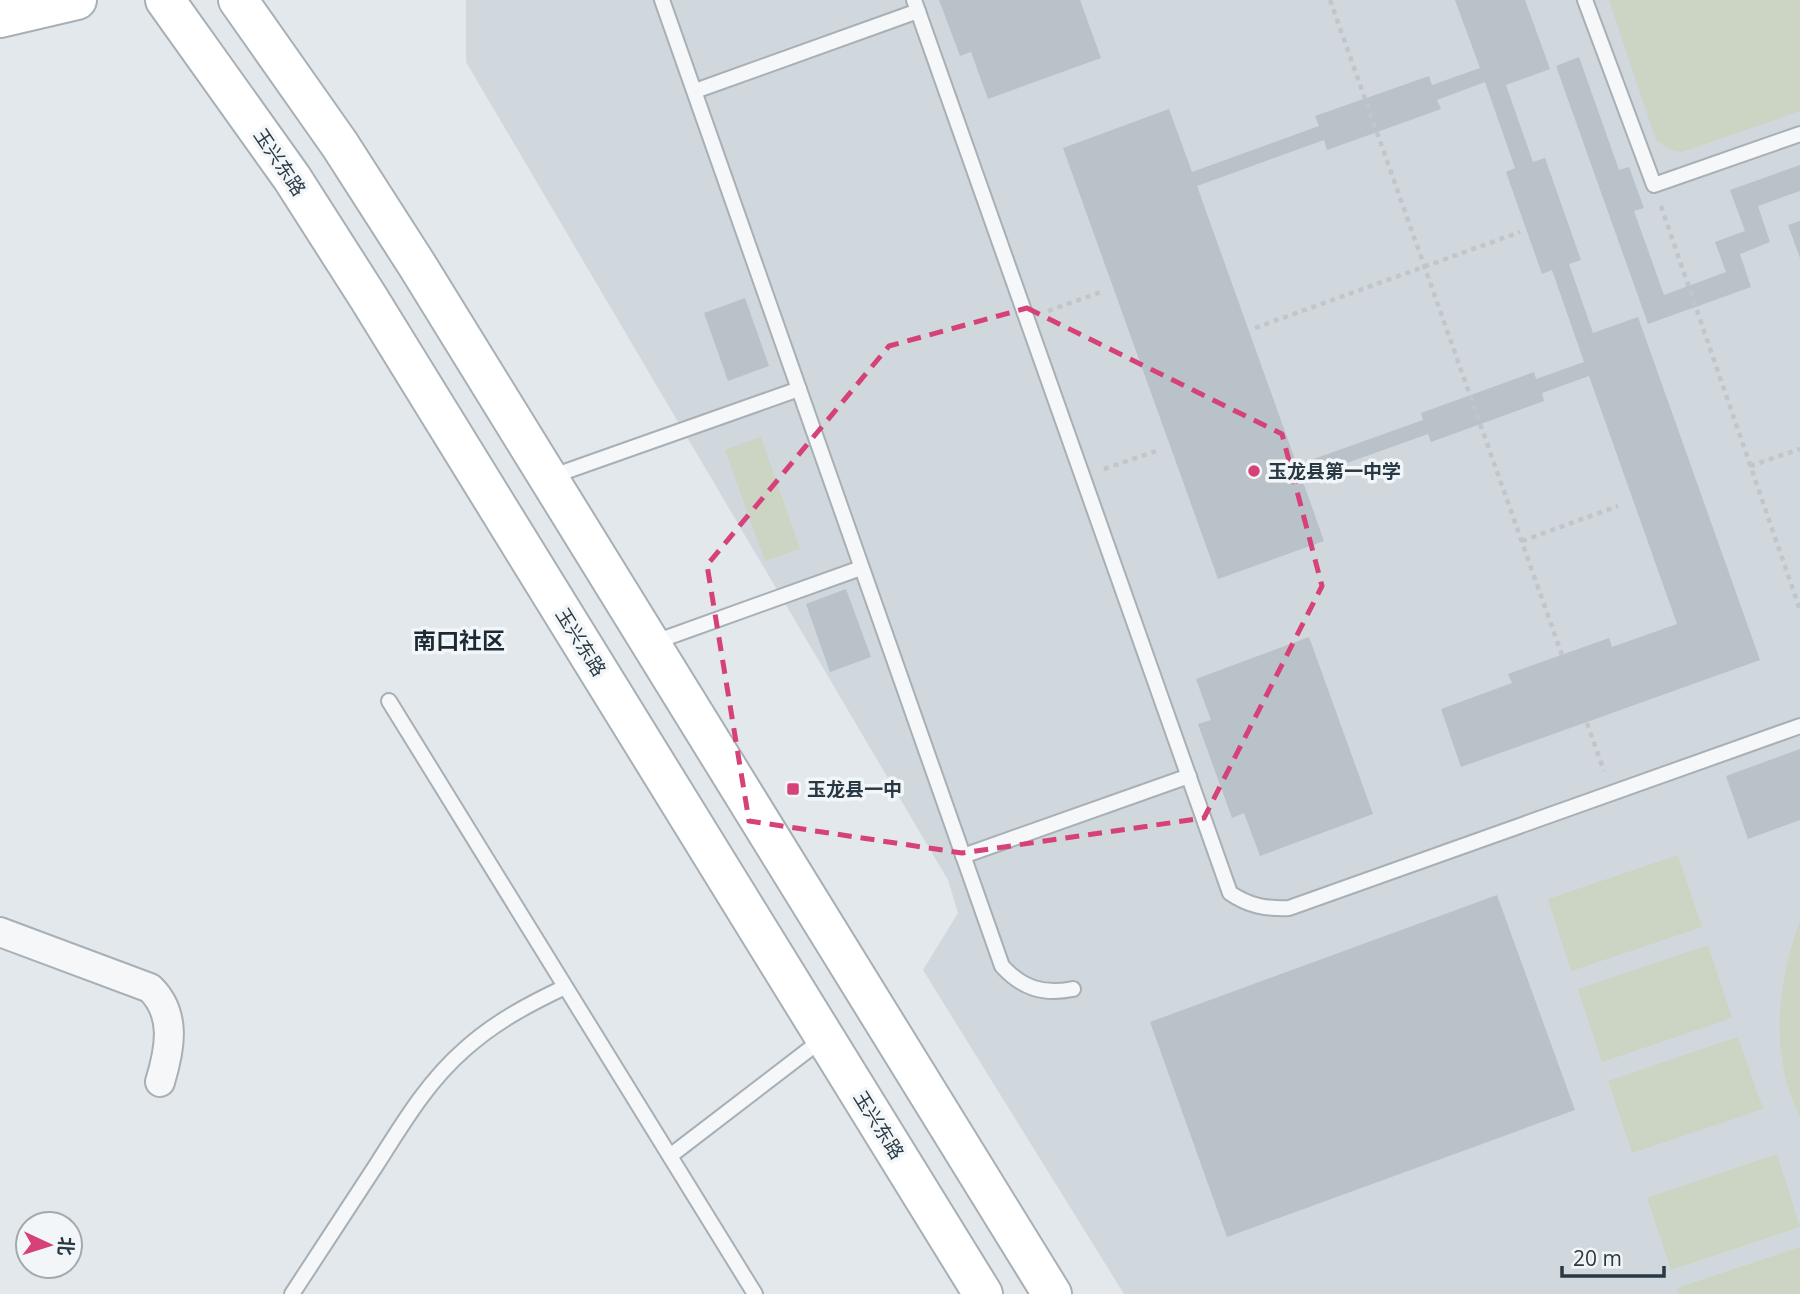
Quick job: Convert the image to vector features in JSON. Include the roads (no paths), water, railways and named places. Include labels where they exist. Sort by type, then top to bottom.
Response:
[{"type":"main road","points":[[0,18],[77,0]]},
{"type":"main road","name":"玉兴东路","points":[[165,0],[292,178],[368,297],[983,1294]]},
{"type":"main road","points":[[238,0],[340,145],[1052,1294]]},
{"type":"street","points":[[0,932],[150,988],[158,995],[168,1014],[170,1025],[160,1082]]},
{"type":"lane","points":[[662,0],[1002,966],[1013,978],[1027,987],[1058,992],[1073,989]]},
{"type":"lane","points":[[1585,0],[1654,185],[1800,134]]},
{"type":"lane","points":[[695,91],[916,6],[1230,893],[1255,906],[1289,908],[1800,726]]},
{"type":"lane","points":[[548,478],[799,389]]},
{"type":"lane","points":[[651,644],[862,568]]},
{"type":"lane","points":[[389,701],[755,1294]]},
{"type":"lane","points":[[963,856],[1189,776]]},
{"type":"lane","points":[[292,1294],[413,1108],[437,1077],[464,1049],[495,1025],[529,1004],[565,987]]},
{"type":"lane","points":[[670,1156],[825,1037]]},
{"type":"place","name":"玉龙县第一中学","points":[[1254,471]]},
{"type":"place","name":"玉龙县一中","points":[[793,789]]},
{"type":"district","name":"南口社区","points":[[459,641]]}]
